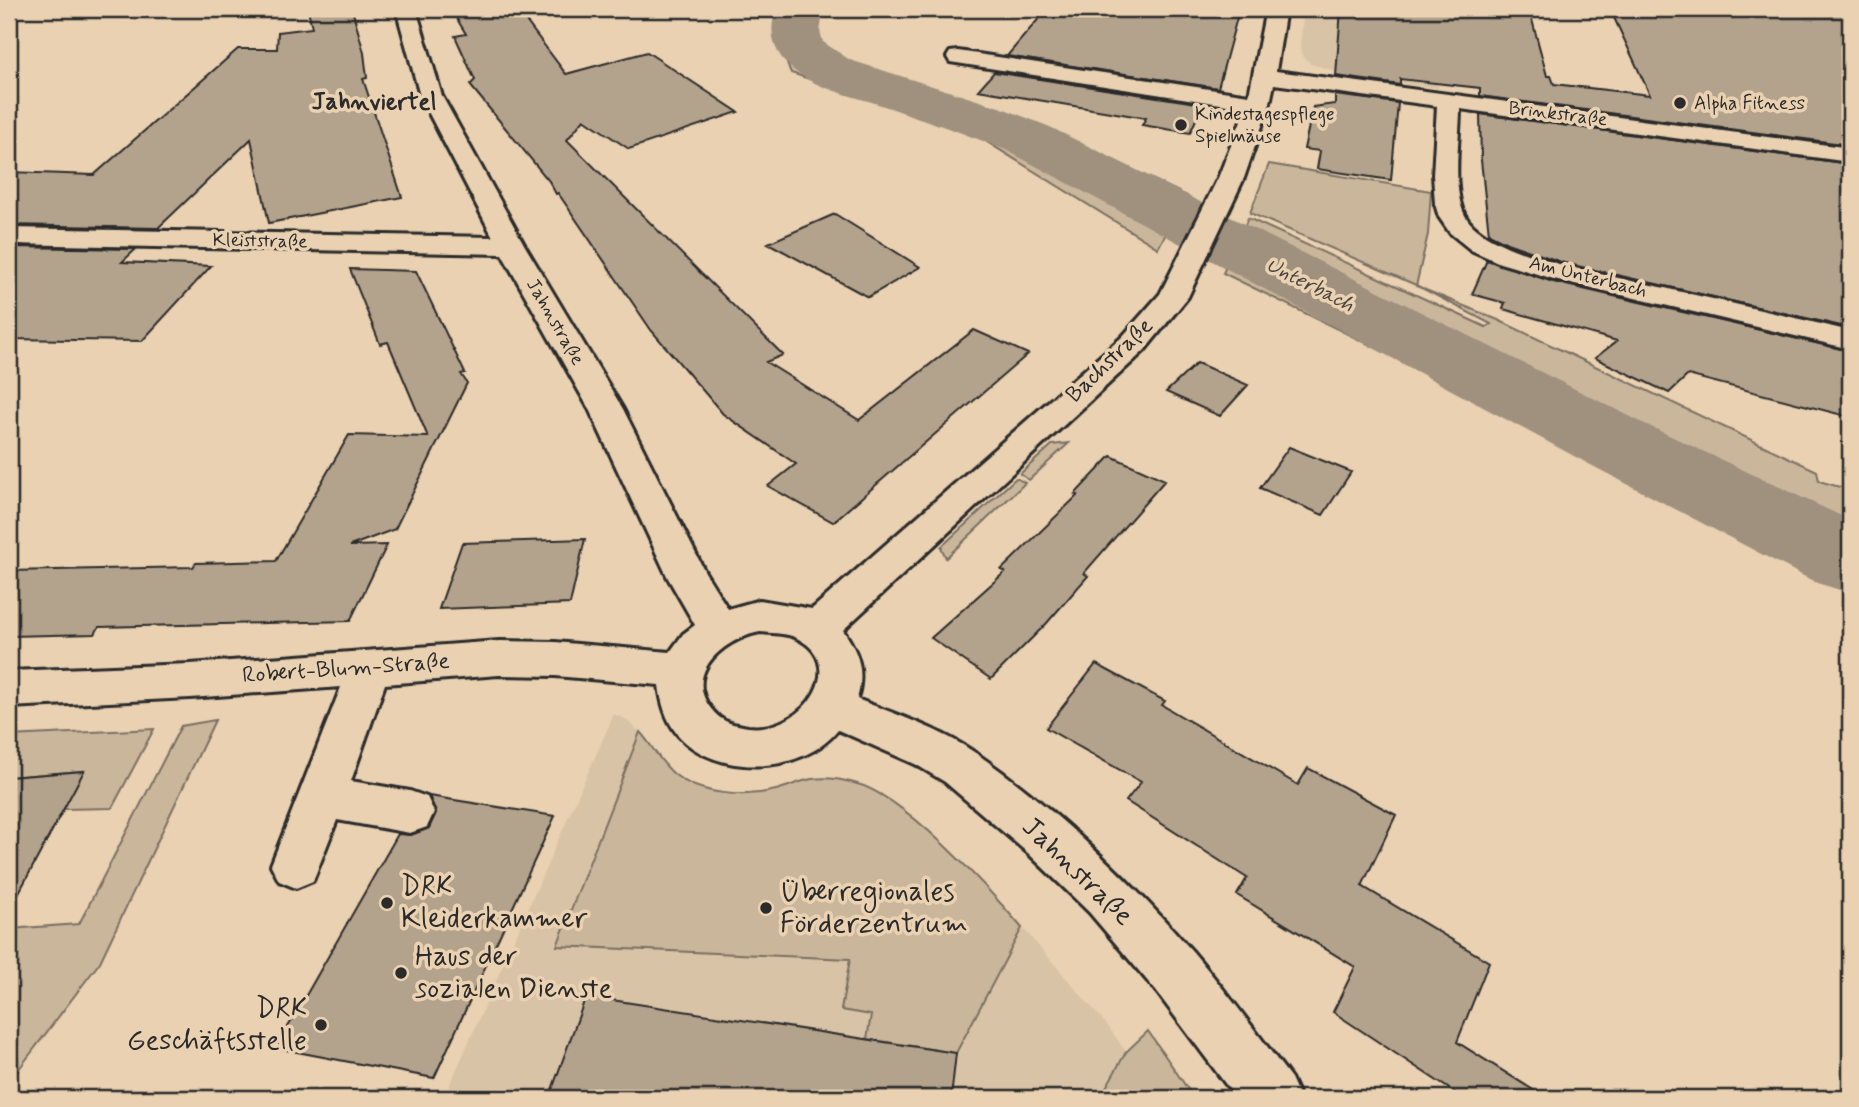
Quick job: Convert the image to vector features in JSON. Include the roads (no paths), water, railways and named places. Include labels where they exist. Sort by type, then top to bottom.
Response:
[{"type":"street","name":"Jahnstraße","points":[[406,9],[431,96],[511,246],[606,409],[688,578],[719,629]]},
{"type":"street","name":"Bachstraße","points":[[817,629],[1133,344],[1173,297],[1218,209],[1259,103],[1276,9]]},
{"type":"street","points":[[958,57],[1259,103]]},
{"type":"street","name":"Brinkstraße","points":[[1265,76],[1850,155]]},
{"type":"street","name":"Am Unterbach","points":[[1449,100],[1449,205],[1452,218],[1474,239],[1517,259],[1569,274],[1850,340]]},
{"type":"street","name":"Kleiststraße","points":[[9,236],[511,246]]},
{"type":"street","points":[[780,616],[800,620],[817,629],[834,644],[842,664],[842,687],[832,708],[814,728],[787,742],[758,747],[729,745],[704,734],[687,716],[680,694],[683,670],[697,648],[719,629],[739,620],[780,616]]},
{"type":"street","name":"Robert-Blum-Straße","points":[[9,689],[190,681],[499,658],[555,659],[683,670]]},
{"type":"street","points":[[296,865],[370,667]]},
{"type":"street","name":"Jahnstraße","points":[[832,708],[931,750],[961,768],[1045,838],[1107,895],[1175,972],[1271,1098]]},
{"type":"street","points":[[322,797],[410,812]]},
{"type":"waterway","name":"Unterbach","points":[[800,9],[795,31],[800,47],[813,60],[831,71],[982,120],[1029,139],[1615,443],[1850,559]]},
{"type":"place","name":"Alpha Fitness","points":[[1680,103]]},
{"type":"place","name":"Kindestagespflege Spielmäuse","points":[[1181,125]]},
{"type":"place","name":"DRK Kleiderkammer","points":[[387,903]]},
{"type":"place","name":"Überregionales Förderzentrum","points":[[766,908]]},
{"type":"place","name":"Haus der sozialen Dienste","points":[[401,973]]},
{"type":"place","name":"DRK Geschäftsstelle","points":[[321,1025]]},
{"type":"district","name":"Jahnviertel","points":[[374,102]]}]
